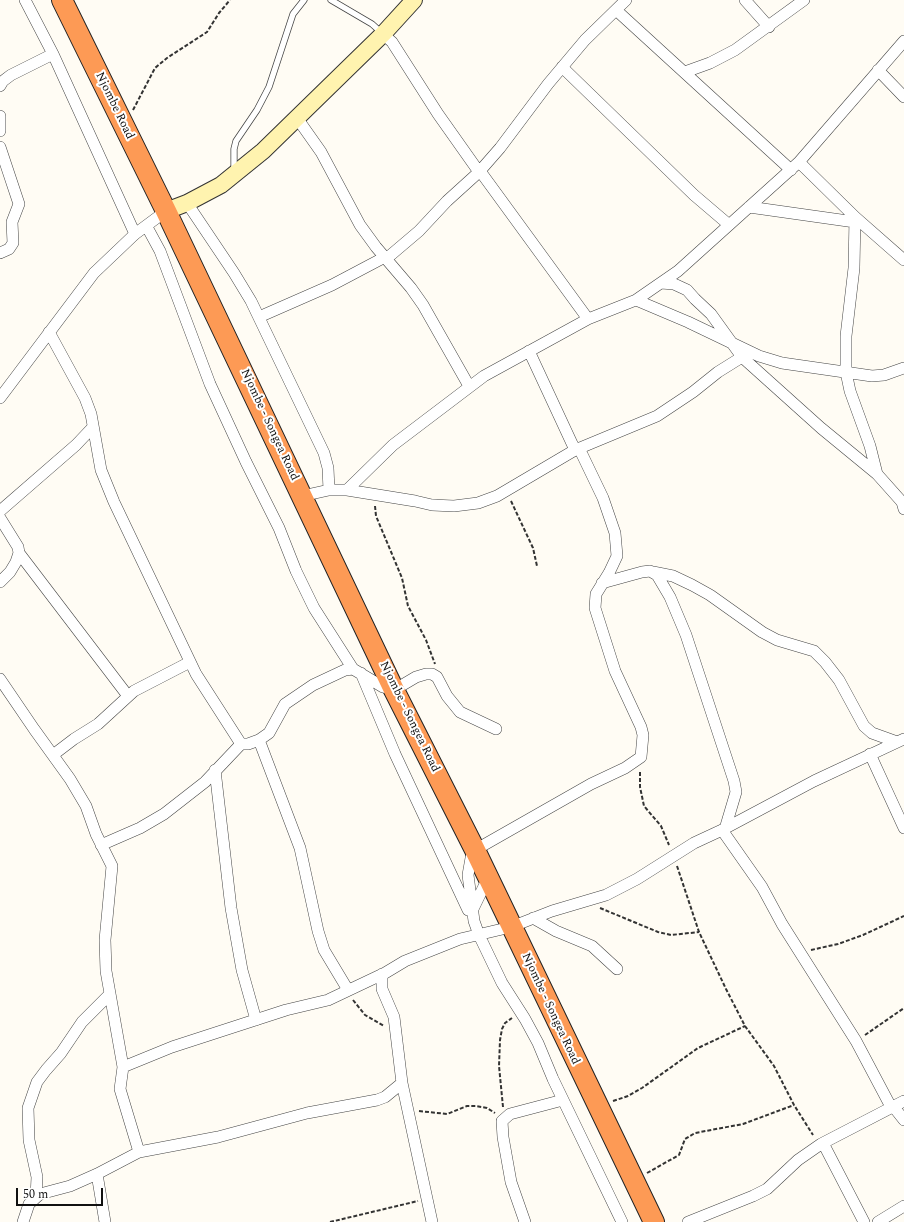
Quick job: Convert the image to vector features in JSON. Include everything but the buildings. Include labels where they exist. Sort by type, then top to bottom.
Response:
[{"type":"highway","name":"Njombe Road","points":[[62,0],[166,211]]},
{"type":"highway","name":"Njombe - Songea Road","points":[[166,211],[394,690],[475,850],[654,1222]]},
{"type":"street","points":[[25,0],[53,54],[136,234]]},
{"type":"street","points":[[0,398],[94,273],[136,234],[166,211],[187,203],[220,185],[263,150],[383,34],[414,0]]},
{"type":"street","points":[[258,317],[332,285],[386,258],[419,231],[447,201],[480,172],[562,67],[585,40],[626,0]]},
{"type":"street","points":[[745,0],[769,27]]},
{"type":"street","points":[[685,72],[710,63],[735,50],[769,27],[804,0]]},
{"type":"street","points":[[616,10],[685,72],[713,100],[795,166],[904,260]]},
{"type":"street","points":[[383,34],[392,42],[438,114],[588,319]]},
{"type":"street","points":[[347,490],[393,445],[469,386],[495,368],[588,319],[636,300],[678,271],[728,224],[795,166],[904,41]]},
{"type":"street","points":[[0,86],[3,81],[11,75],[53,54]]},
{"type":"street","points":[[562,67],[694,195],[728,224]]},
{"type":"street","points":[[878,70],[904,97]]},
{"type":"street","points":[[0,116],[0,131]]},
{"type":"street","points":[[297,118],[321,152],[360,225],[423,305],[469,386]]},
{"type":"street","points":[[0,147],[19,204],[12,222],[13,243],[9,249],[0,253]]},
{"type":"street","points":[[187,203],[243,287],[258,317],[324,453],[328,468],[329,490]]},
{"type":"street","points":[[749,207],[855,219]]},
{"type":"street","points":[[855,219],[854,268],[846,336],[846,372],[850,391],[870,446],[877,474]]},
{"type":"street","points":[[147,227],[160,251],[210,384],[246,462],[279,528],[296,571],[314,608],[357,671],[473,916],[479,935],[502,984],[522,1014],[538,1043],[563,1100],[622,1222]]},
{"type":"street","points":[[661,283],[674,284],[686,290],[711,314],[742,357],[821,428],[877,474],[902,502],[904,508]]},
{"type":"street","points":[[636,300],[688,322],[759,356],[782,363],[872,376],[884,375],[904,368]]},
{"type":"street","points":[[50,332],[85,398],[94,427],[101,470],[190,662],[196,674],[241,744]]},
{"type":"street","points":[[473,916],[468,875],[471,858],[475,850],[591,784],[625,768],[641,757],[643,735],[641,727],[615,671],[595,608],[596,594],[617,556],[615,533],[603,498],[529,351]]},
{"type":"street","points":[[302,496],[329,490],[347,490],[432,505],[454,506],[478,503],[506,491],[577,449],[657,416],[676,404],[718,372],[742,357]]},
{"type":"street","points":[[0,511],[76,445],[94,427]]},
{"type":"street","points":[[0,518],[18,547],[19,553],[128,696]]},
{"type":"street","points":[[0,582],[16,562],[19,553]]},
{"type":"street","points":[[602,583],[650,571],[673,576],[692,585],[710,595],[762,632],[778,640],[814,651],[839,680],[864,726],[872,733],[901,740]]},
{"type":"street","points":[[650,571],[657,575],[661,580],[686,634],[732,771],[736,792],[723,829]]},
{"type":"street","points":[[53,755],[74,738],[98,724],[128,696],[190,662]]},
{"type":"street","points":[[101,845],[140,828],[164,814],[205,782],[241,744],[248,744],[259,740],[268,732],[285,704],[314,684],[345,670],[357,671],[378,684],[394,690],[426,674],[432,674],[437,677],[446,696],[460,712],[496,729]]},
{"type":"street","points":[[0,679],[70,779],[86,806],[101,845],[112,866],[105,940],[110,994],[123,1067],[120,1089],[139,1152]]},
{"type":"street","points":[[259,740],[300,848],[318,931],[324,950],[348,990]]},
{"type":"street","points":[[123,1067],[172,1047],[286,1010],[328,1000],[382,974],[405,961],[460,939],[512,927],[533,918],[581,903],[621,888],[694,843],[814,781],[901,740]]},
{"type":"street","points":[[870,754],[904,828]]},
{"type":"street","points":[[215,770],[231,908],[242,970],[256,1020]]},
{"type":"street","points":[[723,829],[747,863],[799,952],[856,1041],[892,1107],[904,1120]]},
{"type":"street","points":[[473,916],[488,878]]},
{"type":"street","points":[[533,918],[556,931],[592,946],[617,969]]},
{"type":"street","points":[[382,974],[382,989],[394,1017],[402,1083],[432,1222]]},
{"type":"street","points":[[36,1197],[37,1178],[30,1145],[28,1108],[37,1082],[61,1053],[82,1022],[110,994]]},
{"type":"street","points":[[23,1222],[29,1204],[36,1197],[70,1186],[139,1152],[218,1137],[307,1113],[378,1100],[385,1097],[402,1083]]},
{"type":"street","points":[[525,1222],[511,1182],[503,1138],[502,1121],[504,1115],[563,1100]]},
{"type":"street","points":[[688,1222],[767,1189],[798,1160],[822,1143],[904,1101]]},
{"type":"street","points":[[822,1143],[864,1222]]},
{"type":"street","points":[[97,1174],[105,1222]]},
{"type":"street","points":[[878,1222],[904,1206]]},
{"type":"lane","points":[[234,174],[233,164],[236,141],[257,110],[269,87],[293,14],[304,0]]},
{"type":"lane","points":[[331,0],[372,24],[383,34]]},
{"type":"path","points":[[126,128],[138,98],[155,68],[167,58],[207,32],[219,13],[230,0]]},
{"type":"path","points":[[506,491],[533,548],[537,566]]},
{"type":"path","points":[[376,495],[376,516],[402,578],[408,606],[432,656],[437,677]]},
{"type":"path","points":[[641,757],[640,782],[642,802],[661,826],[673,855],[699,932],[745,1026],[781,1077],[794,1105],[810,1131],[822,1143]]},
{"type":"path","points":[[581,903],[612,912],[658,932],[671,935],[699,932]]},
{"type":"path","points":[[799,952],[838,944],[863,935],[904,916]]},
{"type":"path","points":[[348,990],[365,1016],[373,1022],[395,1028]]},
{"type":"path","points":[[856,1041],[904,1008]]},
{"type":"path","points":[[407,1107],[424,1113],[447,1114],[467,1106],[476,1106],[487,1108],[495,1113],[504,1115],[499,1066],[502,1029],[510,1019],[522,1014]]},
{"type":"path","points":[[597,1106],[628,1096],[642,1088],[698,1048],[745,1026]]},
{"type":"path","points":[[634,1180],[679,1155],[685,1139],[695,1133],[744,1124],[794,1105]]},
{"type":"path","points":[[330,1222],[426,1199]]}]
